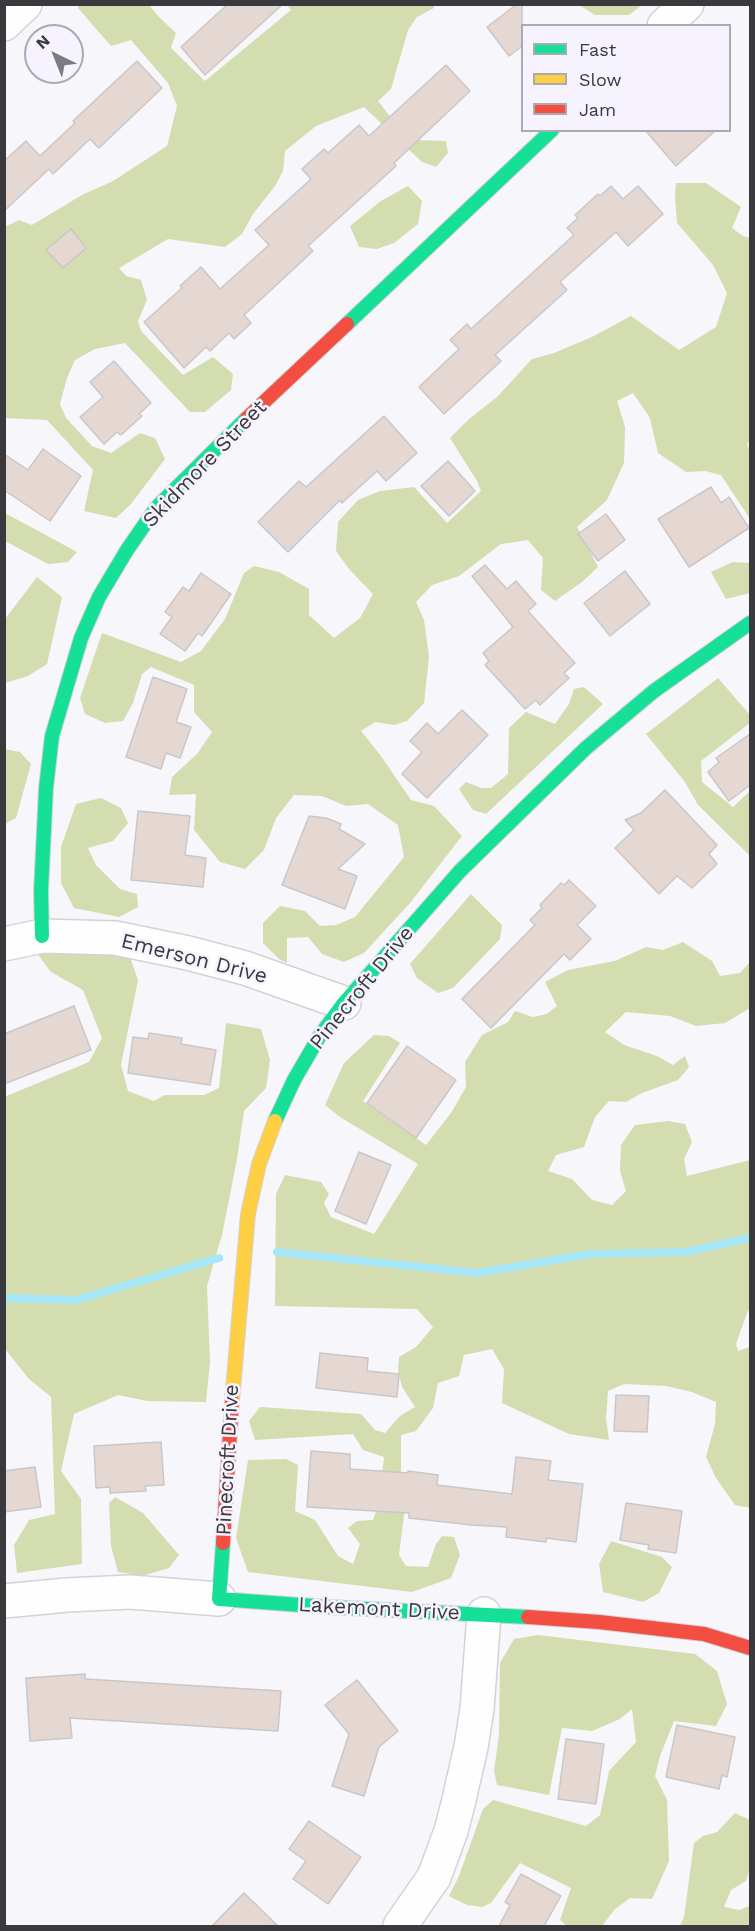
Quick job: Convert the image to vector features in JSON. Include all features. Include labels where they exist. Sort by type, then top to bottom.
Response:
[{"type":"street","points":[[4,24],[25,4]]},
{"type":"street","points":[[666,24],[687,4]]},
{"type":"street","name":"Skidmore Street","points":[[42,936],[41,891],[45,788],[52,736],[81,638],[99,597],[127,550],[156,508],[199,464],[550,132]]},
{"type":"street","name":"Pinecroft Drive","points":[[219,1599],[234,1364],[248,1214],[259,1164],[294,1080],[319,1037],[344,1003],[460,871],[586,748],[654,691],[750,623]]},
{"type":"street","name":"Emerson Drive","points":[[4,944],[42,936],[115,939],[188,953],[245,968],[344,1003]]},
{"type":"street","name":"Lakemont Drive","points":[[4,1601],[130,1592],[328,1607],[484,1614],[599,1622],[705,1634],[750,1648]]},
{"type":"street","points":[[400,1926],[434,1877],[461,1796],[477,1709],[484,1614]]},
{"type":"green space","points":[[78,5],[149,5],[176,33],[171,48],[205,81],[291,10],[287,5],[434,5],[434,8],[417,17],[408,30],[391,89],[378,101],[399,128],[415,140],[446,141],[448,153],[436,167],[422,162],[364,107],[316,126],[285,151],[283,171],[275,186],[253,214],[242,234],[225,247],[168,239],[119,268],[126,276],[141,280],[147,300],[138,321],[141,331],[183,375],[213,357],[233,374],[231,390],[205,412],[190,412],[125,343],[95,349],[75,360],[60,404],[66,418],[92,446],[111,453],[140,433],[155,438],[165,459],[131,504],[116,518],[84,511],[93,470],[47,420],[5,418],[5,227],[19,220],[32,225],[82,195],[113,181],[167,146],[177,106],[168,83],[131,40],[111,46],[78,8]]},
{"type":"green space","points":[[579,5],[642,5],[629,15],[595,15]]},
{"type":"green space","points":[[676,183],[706,183],[741,207],[732,228],[750,238],[750,441],[747,444],[750,452],[750,519],[721,475],[705,471],[686,472],[658,453],[650,418],[633,393],[617,401],[625,427],[624,463],[607,500],[577,527],[598,567],[582,582],[555,601],[541,590],[543,558],[528,540],[501,544],[459,576],[432,585],[416,602],[424,620],[429,657],[424,703],[407,721],[394,725],[375,722],[361,731],[411,800],[434,806],[462,836],[410,903],[364,953],[344,962],[322,954],[308,937],[287,938],[287,963],[279,959],[263,943],[263,923],[280,906],[305,911],[320,926],[336,925],[355,917],[404,857],[398,825],[368,804],[346,806],[322,796],[294,795],[276,818],[264,850],[245,869],[220,862],[194,830],[196,794],[169,795],[172,777],[197,754],[212,732],[194,712],[194,685],[151,667],[142,674],[133,703],[123,721],[105,723],[85,714],[80,698],[102,633],[181,662],[201,651],[225,619],[244,573],[254,566],[279,572],[309,589],[309,615],[334,638],[360,618],[373,594],[349,569],[336,551],[338,522],[358,500],[380,491],[414,487],[447,523],[481,491],[450,438],[469,419],[497,397],[532,359],[554,353],[594,336],[631,316],[679,350],[716,327],[727,293],[713,265],[677,223]]},
{"type":"green space","points":[[408,186],[422,201],[418,224],[394,243],[377,249],[359,247],[350,226],[381,201]]},
{"type":"green space","points":[[5,513],[77,552],[68,562],[48,564],[5,541]]},
{"type":"green space","points":[[733,562],[750,563],[750,593],[726,599],[711,572]]},
{"type":"green space","points":[[37,577],[62,597],[47,664],[28,676],[5,683],[5,619]]},
{"type":"green space","points":[[718,678],[750,715],[750,723],[701,761],[702,782],[733,807],[750,791],[750,856],[698,805],[685,782],[646,734]]},
{"type":"green space","points":[[584,687],[603,704],[486,814],[473,810],[459,789],[466,782],[481,788],[491,788],[508,774],[509,728],[526,712],[555,724],[569,704],[574,689]]},
{"type":"green space","points":[[5,749],[20,752],[31,764],[16,818],[5,824]]},
{"type":"green space","points":[[101,798],[121,808],[128,823],[113,841],[88,848],[96,865],[120,889],[137,894],[138,907],[119,917],[74,908],[61,883],[61,847],[76,804]]},
{"type":"green space","points":[[471,894],[502,925],[500,939],[453,988],[438,993],[417,978],[410,964]]},
{"type":"green space","points":[[683,942],[712,961],[720,976],[740,973],[750,962],[750,1008],[725,1023],[696,1026],[670,1016],[626,1012],[605,1032],[624,1045],[657,1056],[673,1065],[685,1056],[689,1067],[678,1080],[642,1093],[626,1102],[609,1101],[595,1117],[584,1147],[556,1155],[548,1171],[572,1179],[592,1200],[612,1205],[626,1191],[620,1171],[621,1145],[635,1125],[668,1121],[685,1124],[692,1142],[684,1159],[687,1176],[750,1160],[750,1308],[736,1344],[738,1351],[750,1347],[750,1508],[735,1505],[716,1478],[706,1457],[715,1424],[716,1402],[692,1392],[666,1386],[624,1384],[608,1391],[606,1419],[609,1440],[569,1434],[502,1403],[504,1369],[492,1349],[464,1355],[459,1376],[438,1383],[433,1408],[416,1431],[401,1435],[401,1474],[405,1508],[399,1555],[406,1566],[428,1567],[436,1544],[442,1536],[454,1537],[460,1555],[451,1578],[412,1592],[248,1572],[236,1538],[248,1460],[286,1459],[298,1465],[295,1511],[315,1520],[338,1556],[353,1564],[360,1544],[348,1528],[357,1521],[373,1520],[379,1503],[384,1457],[363,1450],[353,1434],[255,1440],[249,1421],[260,1407],[361,1414],[375,1430],[385,1433],[400,1416],[415,1407],[402,1387],[398,1371],[399,1357],[416,1347],[433,1327],[417,1309],[275,1306],[276,1194],[285,1175],[321,1182],[329,1194],[324,1203],[331,1217],[374,1234],[418,1164],[340,1117],[325,1105],[344,1063],[374,1035],[389,1036],[400,1043],[363,1101],[426,1145],[451,1113],[466,1087],[465,1062],[482,1035],[508,1022],[515,1011],[533,1017],[547,1014],[557,1006],[545,982],[568,970],[615,961],[646,947],[663,950]]},
{"type":"green space","points":[[39,949],[129,954],[138,980],[121,1065],[128,1091],[154,1101],[165,1095],[204,1095],[219,1088],[226,1023],[261,1029],[270,1060],[266,1088],[244,1111],[222,1235],[207,1286],[210,1362],[206,1402],[147,1401],[118,1395],[74,1414],[61,1471],[81,1499],[82,1564],[17,1573],[14,1545],[29,1520],[55,1514],[51,1397],[29,1379],[5,1349],[4,1097],[89,1062],[102,1038],[83,990],[51,972],[39,956]]},
{"type":"green space","points":[[115,1497],[143,1513],[179,1555],[169,1568],[142,1576],[118,1572],[111,1546],[109,1503]]},
{"type":"green space","points":[[611,1541],[662,1557],[672,1567],[659,1593],[643,1602],[603,1592],[599,1564]]},
{"type":"green space","points":[[538,1635],[695,1654],[717,1671],[727,1704],[716,1726],[674,1721],[660,1756],[655,1776],[667,1800],[669,1861],[652,1899],[630,1898],[615,1909],[602,1926],[567,1926],[560,1920],[571,1888],[520,1863],[491,1903],[482,1907],[467,1905],[449,1896],[459,1876],[483,1809],[493,1800],[586,1826],[600,1815],[609,1771],[636,1742],[632,1709],[620,1719],[592,1731],[562,1728],[549,1795],[497,1785],[494,1771],[499,1735],[500,1663],[514,1639]]},
{"type":"green space","points":[[735,1813],[750,1820],[750,1868],[746,1881],[731,1890],[724,1907],[739,1910],[750,1906],[750,1926],[680,1926],[684,1917],[694,1843],[703,1836],[717,1832]]},
{"type":"building","points":[[228,4],[283,4],[205,75],[181,47]]},
{"type":"building","points":[[517,4],[522,4],[521,47],[509,56],[487,27]]},
{"type":"building","points":[[137,61],[162,88],[99,148],[90,139],[53,174],[49,169],[4,211],[4,161],[26,141],[40,156],[75,123],[73,121]]},
{"type":"building","points":[[446,65],[470,91],[394,163],[396,166],[308,246],[313,251],[244,315],[251,323],[234,339],[229,333],[210,351],[206,347],[184,368],[144,322],[182,288],[180,286],[201,267],[220,289],[269,245],[255,230],[311,179],[302,169],[324,149],[328,153],[359,125],[369,136]]},
{"type":"building","points":[[647,132],[714,132],[676,166]]},
{"type":"building","points":[[611,186],[623,199],[638,186],[663,214],[628,246],[616,232],[560,282],[567,290],[495,355],[501,361],[444,414],[419,387],[459,349],[450,340],[467,324],[471,329],[574,235],[567,228],[578,218],[575,215],[598,194],[600,196]]},
{"type":"building","points":[[71,229],[86,248],[63,268],[46,250]]},
{"type":"building","points":[[114,361],[151,403],[139,414],[142,416],[121,435],[117,432],[104,444],[80,417],[103,397],[90,382]]},
{"type":"building","points":[[384,416],[417,453],[386,481],[377,471],[342,503],[340,500],[288,552],[258,522],[299,481],[306,487]]},
{"type":"building","points":[[43,449],[81,476],[50,521],[4,490],[4,454],[28,470]]},
{"type":"building","points":[[448,461],[475,491],[449,516],[421,486]]},
{"type":"building","points":[[711,487],[721,503],[729,497],[749,528],[689,567],[658,519]]},
{"type":"building","points":[[606,514],[625,540],[598,561],[578,534]]},
{"type":"building","points":[[485,565],[507,589],[516,581],[536,604],[528,611],[575,663],[564,673],[569,678],[540,705],[536,700],[525,709],[485,665],[489,661],[483,653],[513,627],[472,576]]},
{"type":"building","points":[[625,571],[650,604],[610,636],[584,603]]},
{"type":"building","points":[[201,573],[231,594],[202,636],[198,633],[185,651],[160,634],[172,617],[165,612],[183,587],[189,591]]},
{"type":"building","points":[[153,677],[187,689],[176,722],[191,727],[180,758],[166,753],[161,769],[126,757]]},
{"type":"building","points":[[462,710],[488,735],[427,798],[402,774],[422,752],[410,741],[427,723],[438,734]]},
{"type":"building","points":[[750,734],[750,785],[729,801],[708,772],[719,762],[716,758]]},
{"type":"building","points":[[665,790],[717,845],[709,854],[717,864],[692,888],[677,876],[659,894],[615,848],[634,830],[625,820],[641,813]]},
{"type":"building","points":[[138,811],[190,816],[185,855],[206,858],[203,887],[131,880]]},
{"type":"building","points":[[309,816],[326,818],[341,824],[339,829],[365,844],[338,869],[357,876],[345,909],[282,885]]},
{"type":"building","points":[[569,880],[596,906],[577,925],[591,939],[570,960],[564,954],[491,1028],[462,999],[535,925],[530,920],[542,908],[540,905],[561,883],[564,885]]},
{"type":"building","points":[[74,1006],[91,1050],[4,1084],[4,1034]]},
{"type":"building","points":[[149,1033],[182,1038],[181,1044],[216,1050],[210,1085],[128,1073],[133,1037],[148,1039]]},
{"type":"building","points":[[407,1046],[456,1080],[416,1138],[367,1103]]},
{"type":"building","points":[[359,1152],[391,1165],[366,1224],[335,1211]]},
{"type":"building","points":[[320,1353],[368,1358],[367,1371],[399,1374],[397,1397],[316,1388]]},
{"type":"building","points":[[616,1395],[649,1396],[647,1432],[614,1431]]},
{"type":"building","points":[[161,1442],[164,1485],[145,1486],[146,1491],[110,1493],[110,1487],[96,1488],[94,1446]]},
{"type":"building","points":[[311,1451],[350,1454],[350,1469],[408,1473],[408,1471],[438,1475],[437,1485],[512,1494],[516,1457],[551,1461],[548,1480],[583,1484],[576,1542],[546,1538],[546,1542],[506,1537],[507,1527],[409,1518],[409,1513],[307,1507]]},
{"type":"building","points":[[35,1467],[41,1507],[4,1512],[4,1471]]},
{"type":"building","points":[[626,1503],[682,1511],[676,1553],[648,1549],[649,1545],[620,1540]]},
{"type":"building","points":[[85,1674],[85,1679],[281,1691],[278,1731],[70,1718],[72,1738],[30,1741],[26,1678]]},
{"type":"building","points":[[357,1680],[398,1731],[379,1747],[364,1796],[332,1786],[349,1734],[325,1705]]},
{"type":"building","points":[[677,1725],[735,1737],[727,1777],[722,1775],[719,1789],[666,1777]]},
{"type":"building","points":[[566,1739],[604,1744],[596,1804],[558,1799]]},
{"type":"building","points":[[309,1821],[361,1857],[328,1904],[293,1879],[306,1861],[289,1849]]},
{"type":"building","points":[[521,1874],[561,1896],[544,1926],[499,1926],[510,1905],[505,1902]]},
{"type":"building","points":[[244,1893],[278,1926],[212,1926]]},
{"type":"waterway","points":[[277,1252],[477,1273],[590,1254],[685,1252],[750,1238]]},
{"type":"waterway","points":[[4,1298],[76,1300],[219,1258]]},
{"type":"traffic: fast","points":[[347,324],[550,132]]},
{"type":"traffic: fast","points":[[42,936],[41,891],[46,788],[52,736],[81,638],[99,597],[156,508],[247,418]]},
{"type":"traffic: fast","points":[[275,1121],[294,1080],[319,1037],[344,1003],[460,871],[586,748],[654,691],[750,623]]},
{"type":"traffic: fast","points":[[223,1543],[219,1599],[528,1617]]},
{"type":"traffic: slow","points":[[232,1401],[248,1214],[259,1164],[275,1121]]},
{"type":"traffic: jam","points":[[247,418],[347,324]]},
{"type":"traffic: jam","points":[[223,1543],[232,1401]]},
{"type":"traffic: jam","points":[[528,1617],[599,1622],[704,1634],[750,1648]]}]
